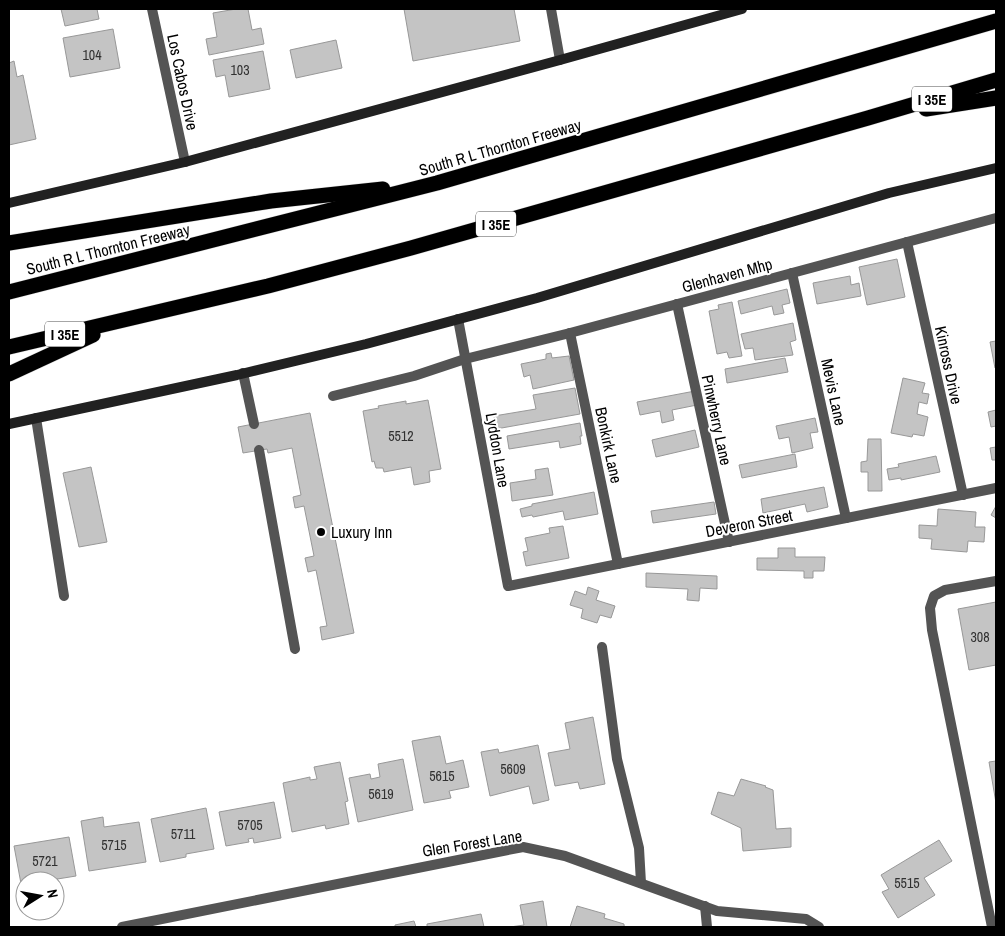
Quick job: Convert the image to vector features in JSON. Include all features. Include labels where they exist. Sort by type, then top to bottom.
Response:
[{"type":"highway","name":"South R L Thornton Freeway","points":[[9,292],[437,183],[996,21]]},
{"type":"highway","name":"I 35E","points":[[9,347],[121,322],[411,248],[996,80]]},
{"type":"highway","points":[[868,118],[996,98]]},
{"type":"highway","points":[[9,243],[271,201],[437,183]]},
{"type":"highway","points":[[9,374],[121,322]]},
{"type":"main road","points":[[9,202],[185,162],[742,9]]},
{"type":"main road","points":[[9,424],[366,344],[537,298],[889,194],[996,168]]},
{"type":"street","name":"Los Cabos Drive","points":[[152,9],[185,162]]},
{"type":"street","points":[[551,9],[560,60]]},
{"type":"street","name":"Glenhaven Mhp","points":[[333,396],[414,376],[466,359],[570,333],[996,218]]},
{"type":"street","name":"Kinross Drive","points":[[907,242],[963,495]]},
{"type":"street","name":"Mevis Lane","points":[[792,273],[846,518]]},
{"type":"street","name":"Pinwherry Lane","points":[[677,304],[729,542]]},
{"type":"street","name":"Lyddon Lane","points":[[458,319],[508,586]]},
{"type":"street","name":"Bonkirk Lane","points":[[570,333],[618,564]]},
{"type":"street","points":[[243,373],[254,424]]},
{"type":"street","points":[[36,418],[64,596]]},
{"type":"street","points":[[259,450],[295,649]]},
{"type":"street","name":"Deveron Street","points":[[508,586],[996,488]]},
{"type":"street","points":[[992,927],[932,630],[930,608],[934,596],[945,590],[996,581]]},
{"type":"street","points":[[602,647],[617,759],[639,848],[641,883]]},
{"type":"street","name":"Glen Forest Lane","points":[[122,927],[522,847],[566,856],[717,911],[806,919],[819,927]]},
{"type":"street","points":[[705,906],[707,927]]},
{"type":"building","points":[[61,9],[97,9],[99,19],[65,26]]},
{"type":"building","points":[[248,9],[252,30],[261,28],[264,44],[209,55],[206,39],[217,37],[213,13]]},
{"type":"building","points":[[404,9],[514,9],[520,41],[413,61]]},
{"type":"building","points":[[113,29],[120,68],[70,77],[63,38]]},
{"type":"building","points":[[336,40],[342,68],[296,78],[290,50]]},
{"type":"building","points":[[263,51],[270,89],[229,97],[225,75],[216,77],[213,60]]},
{"type":"building","points":[[14,61],[17,77],[23,75],[36,139],[9,145],[9,63]]},
{"type":"building","points":[[897,259],[905,297],[867,305],[859,267]]},
{"type":"building","points":[[850,276],[851,285],[859,283],[861,296],[817,304],[813,283]]},
{"type":"building","points":[[787,289],[790,303],[782,305],[784,313],[774,315],[772,306],[741,314],[738,301]]},
{"type":"building","points":[[732,302],[742,356],[729,358],[727,352],[717,354],[709,311],[719,309],[718,305]]},
{"type":"building","points":[[793,323],[796,340],[790,342],[793,355],[755,360],[753,348],[745,349],[741,334]]},
{"type":"building","points":[[996,341],[996,367],[995,368],[990,342]]},
{"type":"building","points":[[551,353],[552,358],[569,356],[574,380],[533,389],[530,375],[524,377],[521,364],[546,359],[546,354]]},
{"type":"building","points":[[785,358],[788,372],[727,383],[725,369]]},
{"type":"building","points":[[903,378],[925,383],[922,393],[929,394],[927,404],[919,402],[917,414],[928,417],[924,436],[913,434],[912,437],[891,433]]},
{"type":"building","points":[[575,388],[580,414],[496,429],[494,416],[536,409],[533,395]]},
{"type":"building","points":[[695,391],[697,405],[672,410],[674,420],[662,423],[660,411],[640,415],[637,402]]},
{"type":"building","points":[[428,400],[441,469],[429,471],[430,482],[414,485],[411,467],[384,472],[383,468],[376,468],[374,461],[372,462],[363,411],[406,401],[406,404]]},
{"type":"building","points":[[996,410],[996,426],[991,427],[988,412]]},
{"type":"building","name":"Luxury Inn","points":[[310,413],[354,633],[322,640],[320,627],[327,626],[316,570],[308,572],[305,558],[314,556],[304,506],[295,508],[293,497],[301,495],[292,448],[268,453],[267,449],[243,453],[238,427]]},
{"type":"building","points":[[815,418],[818,432],[810,433],[813,448],[792,453],[789,437],[779,439],[776,426]]},
{"type":"building","points":[[580,423],[581,444],[560,448],[559,441],[509,449],[507,436]]},
{"type":"building","points":[[695,430],[699,447],[656,457],[652,440]]},
{"type":"building","points":[[868,439],[881,439],[882,491],[868,491],[868,472],[861,472],[861,462],[867,461]]},
{"type":"building","points":[[996,447],[996,460],[992,460],[990,448]]},
{"type":"building","points":[[795,454],[797,467],[742,478],[739,465]]},
{"type":"building","points":[[936,456],[940,472],[901,480],[901,478],[889,480],[887,469],[899,467],[898,464]]},
{"type":"building","points":[[91,467],[107,542],[79,547],[63,473]]},
{"type":"building","points":[[548,468],[553,495],[512,501],[510,483],[536,479],[535,470]]},
{"type":"building","points":[[824,487],[828,507],[807,512],[805,504],[763,513],[761,499]]},
{"type":"building","points":[[594,492],[598,514],[565,520],[563,511],[533,517],[532,515],[522,517],[520,509],[532,506],[532,504]]},
{"type":"building","points":[[714,502],[716,514],[653,523],[651,511]]},
{"type":"building","points":[[996,506],[996,518],[991,515]]},
{"type":"building","points":[[938,509],[976,512],[975,527],[985,527],[984,542],[968,541],[967,552],[931,549],[932,539],[919,538],[919,525],[937,526]]},
{"type":"building","points":[[563,526],[569,558],[526,566],[523,552],[528,551],[525,538],[550,533],[549,528]]},
{"type":"building","points":[[778,548],[795,548],[795,557],[825,557],[824,571],[813,571],[813,578],[804,578],[804,571],[757,570],[757,558],[778,558]]},
{"type":"building","points":[[646,573],[717,576],[717,589],[700,588],[699,601],[687,600],[688,589],[646,587]]},
{"type":"building","points":[[588,587],[599,591],[596,600],[615,606],[611,618],[600,615],[597,623],[581,618],[583,609],[570,605],[575,591],[586,595]]},
{"type":"building","points":[[996,602],[996,665],[969,670],[958,609]]},
{"type":"building","points":[[593,717],[605,784],[580,789],[578,782],[555,786],[548,753],[570,749],[565,723]]},
{"type":"building","points":[[440,736],[446,764],[463,760],[469,787],[449,791],[451,798],[424,803],[412,741]]},
{"type":"building","points":[[538,745],[549,800],[533,804],[529,786],[490,796],[481,752],[498,749],[499,753]]},
{"type":"building","points":[[403,759],[413,810],[358,822],[349,778],[370,774],[371,779],[380,777],[378,764]]},
{"type":"building","points":[[996,761],[996,803],[989,762]]},
{"type":"building","points":[[340,762],[348,801],[345,802],[349,824],[326,829],[325,825],[292,832],[283,783],[310,777],[310,780],[317,779],[314,767]]},
{"type":"building","points":[[741,779],[766,786],[773,790],[776,829],[791,828],[791,847],[743,851],[741,828],[711,814],[718,792],[734,796]]},
{"type":"building","points":[[274,802],[281,838],[254,843],[253,838],[248,839],[249,842],[226,846],[219,812]]},
{"type":"building","points":[[206,808],[214,849],[186,854],[186,857],[160,862],[151,819]]},
{"type":"building","points":[[103,817],[104,827],[139,822],[146,862],[89,871],[81,821]]},
{"type":"building","points":[[69,837],[76,876],[65,878],[65,871],[19,871],[14,846]]},
{"type":"building","points":[[939,840],[952,861],[924,878],[935,895],[898,918],[882,892],[889,889],[881,875]]},
{"type":"building","points":[[543,901],[547,927],[510,927],[524,925],[520,905]]},
{"type":"building","points":[[577,906],[605,914],[604,918],[624,924],[627,927],[570,927]]},
{"type":"building","points":[[481,914],[484,927],[427,927],[427,924]]},
{"type":"building","points":[[414,921],[416,927],[395,927],[395,925]]},
{"type":"place","name":"Luxury Inn","points":[[321,532]]}]
